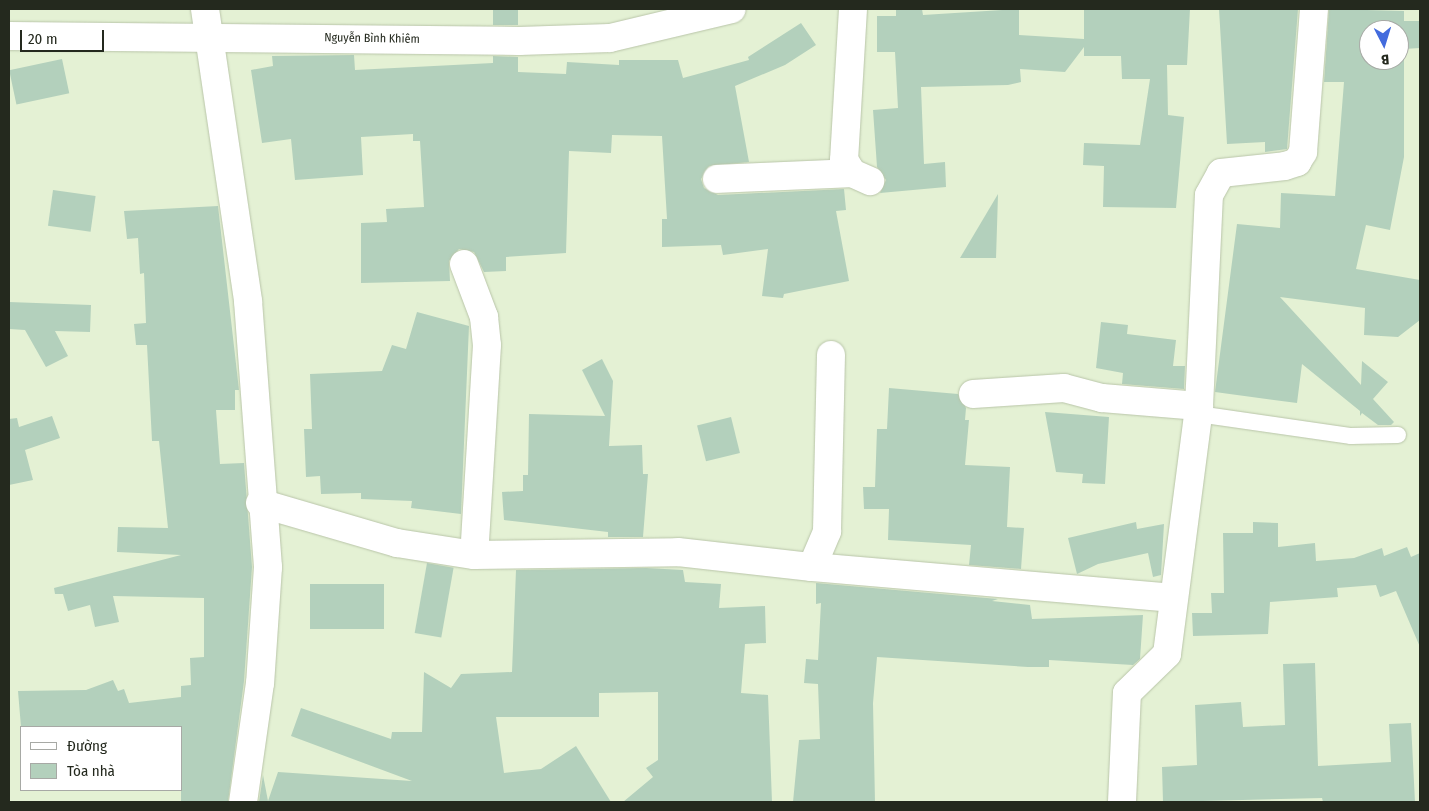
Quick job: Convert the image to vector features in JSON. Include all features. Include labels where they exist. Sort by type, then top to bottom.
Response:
[{"type":"street","points":[[205,9],[207,35],[248,301],[260,503],[268,568],[260,683],[243,802]]},
{"type":"street","name":"Nguyễn Bình Khiêm","points":[[9,36],[207,35],[519,41],[610,38],[732,9]]},
{"type":"street","points":[[717,178],[861,177],[844,160],[853,9]]},
{"type":"street","points":[[1122,802],[1126,693],[1167,654],[1172,598],[1198,410],[1209,195],[1221,173],[1285,166],[1296,162],[1303,152],[1314,9]]},
{"type":"street","points":[[464,264],[484,317],[487,345],[474,555]]},
{"type":"street","points":[[812,567],[827,531],[830,355]]},
{"type":"street","points":[[973,394],[1064,388],[1102,398],[1198,410]]},
{"type":"street","points":[[260,503],[397,543],[474,555],[678,552],[812,567],[1172,598]]},
{"type":"lane","points":[[1198,410],[1351,436],[1398,435]]},
{"type":"building","points":[[493,9],[518,9],[518,25],[493,25]]},
{"type":"building","points":[[896,9],[922,9],[923,15],[1019,9],[1019,35],[1084,39],[1084,9],[1190,9],[1187,65],[1167,65],[1168,115],[1184,117],[1176,208],[1103,207],[1104,166],[1083,165],[1084,143],[1140,145],[1150,79],[1122,79],[1121,56],[1084,56],[1084,47],[1065,72],[1020,69],[1021,82],[1008,85],[921,87],[924,164],[945,162],[946,187],[880,193],[886,180],[877,167],[873,110],[898,108],[895,52],[877,52],[877,16],[896,16]]},
{"type":"building","points":[[1219,9],[1298,9],[1287,149],[1265,152],[1265,142],[1227,144]]},
{"type":"building","points":[[1329,9],[1404,11],[1404,20],[1359,20],[1359,70],[1404,70],[1404,157],[1390,230],[1366,225],[1356,269],[1420,280],[1420,320],[1398,337],[1364,335],[1365,308],[1280,297],[1361,385],[1362,361],[1388,382],[1373,399],[1394,422],[1391,425],[1378,425],[1362,413],[1360,416],[1360,411],[1302,364],[1297,403],[1215,392],[1237,224],[1280,228],[1281,193],[1335,196],[1344,82],[1324,82]]},
{"type":"building","points":[[1409,21],[1420,21],[1420,48],[1409,49]]},
{"type":"building","points":[[801,23],[816,45],[785,65],[735,86],[749,162],[709,166],[701,179],[704,188],[718,195],[844,189],[846,210],[836,211],[849,281],[784,294],[783,298],[762,296],[768,249],[723,255],[721,245],[662,247],[662,219],[667,219],[662,136],[612,135],[611,153],[569,151],[566,253],[506,257],[506,271],[484,272],[474,252],[459,249],[449,261],[450,281],[361,283],[361,223],[387,222],[386,209],[424,207],[420,141],[413,141],[413,134],[361,137],[363,175],[295,180],[291,139],[262,143],[251,70],[273,66],[272,56],[354,55],[355,70],[493,63],[493,56],[518,57],[518,72],[566,74],[567,62],[619,65],[619,60],[678,60],[683,78],[749,60],[748,57]]},
{"type":"building","points":[[62,59],[69,93],[16,104],[9,70]]},
{"type":"building","points":[[53,190],[96,196],[91,232],[48,226]]},
{"type":"building","points":[[998,194],[996,258],[960,258]]},
{"type":"building","points":[[218,206],[239,390],[235,390],[235,410],[216,410],[220,464],[244,463],[252,567],[244,681],[228,802],[181,802],[182,726],[21,726],[18,691],[86,690],[113,680],[118,691],[124,689],[129,703],[181,697],[181,686],[191,685],[190,658],[204,657],[204,598],[113,596],[119,622],[95,627],[90,605],[68,611],[63,594],[55,594],[54,588],[181,555],[117,552],[118,527],[168,528],[159,441],[152,441],[147,345],[136,345],[134,324],[146,323],[144,273],[140,274],[138,238],[127,239],[124,211]]},
{"type":"building","points":[[9,302],[91,305],[90,332],[55,331],[68,356],[46,367],[25,330],[9,329]]},
{"type":"building","points":[[417,312],[469,326],[461,514],[411,508],[412,501],[361,499],[361,493],[321,494],[320,476],[306,477],[304,429],[312,429],[310,374],[382,371],[392,345],[406,349]]},
{"type":"building","points":[[1101,322],[1128,325],[1127,334],[1176,340],[1173,366],[1185,366],[1184,389],[1122,384],[1123,373],[1096,368]]},
{"type":"building","points":[[602,359],[613,381],[609,446],[642,445],[643,474],[648,474],[643,537],[608,537],[608,532],[504,520],[502,492],[523,491],[523,475],[528,475],[529,414],[605,416],[582,370]]},
{"type":"building","points":[[889,388],[958,394],[966,408],[965,420],[969,420],[965,465],[1010,467],[1007,527],[1024,528],[1021,569],[969,565],[971,545],[888,540],[889,509],[864,509],[863,487],[875,487],[877,429],[887,429]]},
{"type":"building","points":[[1045,412],[1109,417],[1105,484],[1082,483],[1083,474],[1056,472]]},
{"type":"building","points":[[52,416],[60,438],[25,450],[33,480],[9,485],[9,419],[17,418],[19,427]]},
{"type":"building","points":[[731,417],[740,453],[706,461],[697,425]]},
{"type":"building","points":[[1136,522],[1137,529],[1164,524],[1161,575],[1153,577],[1148,553],[1098,564],[1077,574],[1068,538]]},
{"type":"building","points":[[1253,522],[1278,523],[1278,547],[1315,543],[1316,561],[1354,558],[1382,548],[1384,556],[1407,547],[1411,557],[1420,553],[1420,647],[1396,591],[1380,597],[1376,585],[1337,588],[1338,597],[1270,602],[1268,634],[1193,636],[1192,613],[1212,613],[1211,593],[1224,593],[1223,533],[1253,533]]},
{"type":"building","points":[[427,563],[454,568],[441,638],[415,633]]},
{"type":"building","points":[[646,568],[683,570],[685,582],[721,584],[719,608],[765,606],[766,643],[745,644],[741,693],[768,695],[772,802],[623,802],[653,777],[646,768],[658,760],[658,692],[599,693],[599,717],[496,717],[504,773],[541,769],[576,746],[611,802],[259,802],[263,775],[268,801],[278,772],[412,781],[291,736],[301,708],[391,739],[392,732],[422,732],[424,672],[451,688],[461,674],[512,672],[516,570]]},
{"type":"building","points":[[816,583],[998,599],[992,601],[1030,605],[1032,619],[1143,615],[1140,659],[1133,665],[1049,660],[1049,667],[1028,667],[877,657],[873,703],[875,802],[793,802],[799,740],[820,739],[818,684],[804,683],[806,659],[818,660],[821,603],[816,604]]},
{"type":"building","points":[[310,584],[384,584],[384,629],[310,629]]},
{"type":"building","points":[[1315,663],[1318,766],[1391,762],[1389,724],[1411,723],[1415,802],[1323,802],[1322,798],[1163,802],[1162,767],[1197,765],[1195,705],[1241,702],[1243,727],[1285,725],[1283,664]]}]
